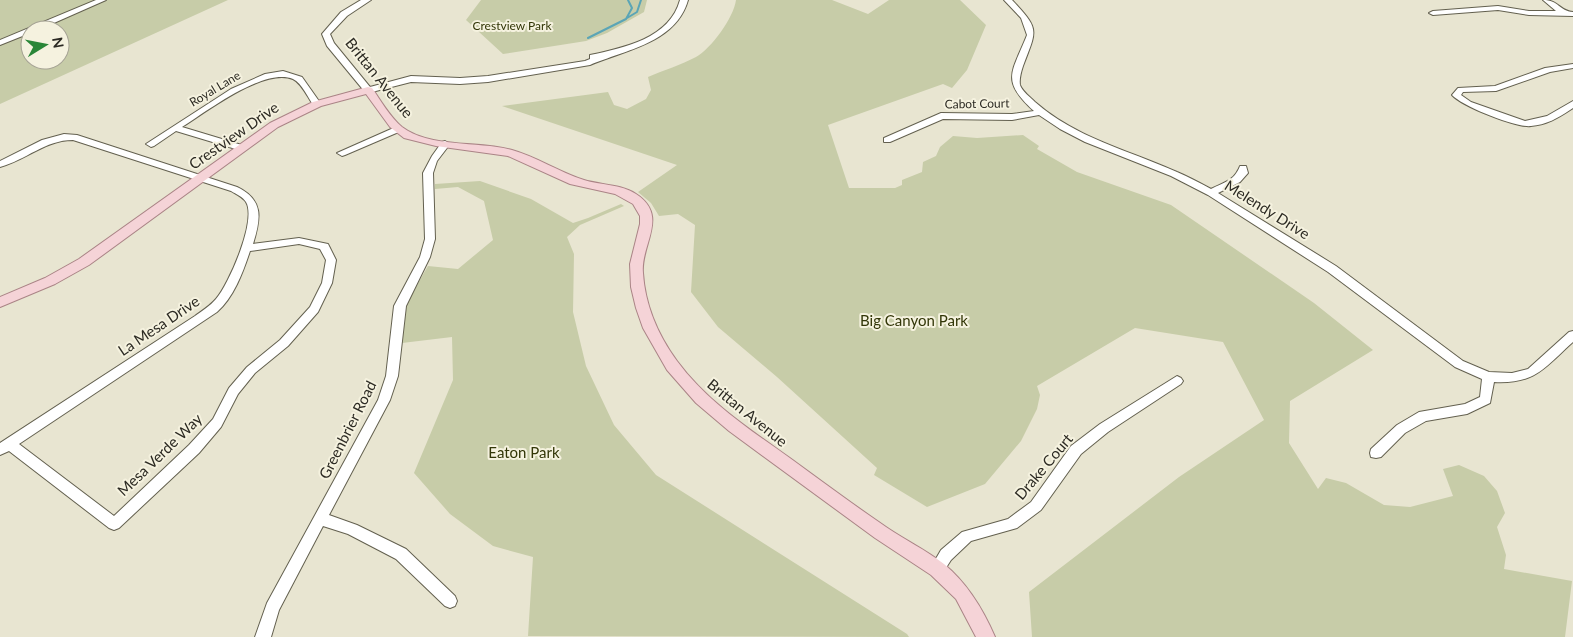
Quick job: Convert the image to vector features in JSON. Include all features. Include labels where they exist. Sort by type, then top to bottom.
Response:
[{"type":"main road","name":"Crestview Drive","points":[[0,302],[50,281],[84,262],[274,125],[316,104],[368,90]]},
{"type":"main road","name":"Brittan Avenue","points":[[368,90],[398,129],[405,134],[446,144],[511,153],[566,178],[618,191],[636,200],[648,218],[636,264],[641,304],[669,361],[687,384],[710,408],[734,427],[881,533],[937,569],[962,593],[986,637]]},
{"type":"street","points":[[54,20],[102,0]]},
{"type":"street","name":"Brittan Avenue","points":[[367,0],[350,8],[335,22],[326,34],[340,57],[368,90]]},
{"type":"street","name":"Crestview Drive","points":[[368,90],[411,79],[460,81],[488,79],[596,61],[601,57],[623,50],[657,35],[674,22],[684,7],[684,0]]},
{"type":"street","name":"Melendy Drive","points":[[1008,0],[1024,17],[1031,35],[1016,73],[1016,85],[1024,98],[1041,112],[1062,127],[1088,140],[1174,174],[1211,193],[1332,269],[1459,364],[1488,377],[1512,378],[1532,372],[1573,335]]},
{"type":"street","points":[[1547,0],[1563,13]]},
{"type":"street","points":[[1433,12],[1498,8],[1529,13],[1573,14]]},
{"type":"street","points":[[0,43],[20,34]]},
{"type":"street","points":[[1573,66],[1548,70],[1496,88],[1461,90],[1456,94],[1468,104],[1524,124],[1533,124],[1555,117],[1573,104]]},
{"type":"street","name":"Royal Lane","points":[[151,144],[240,86],[268,76],[286,74],[298,78],[316,104]]},
{"type":"street","name":"Cabot Court","points":[[887,140],[941,116],[957,114],[1012,117],[1041,112]]},
{"type":"street","points":[[175,128],[242,148]]},
{"type":"street","points":[[342,153],[398,129]]},
{"type":"street","name":"La Mesa Drive","points":[[0,164],[45,141],[65,136],[78,138],[202,178],[242,193],[252,202],[254,214],[246,248],[232,284],[219,302],[199,319],[5,447]]},
{"type":"street","name":"Greenbrier Road","points":[[263,637],[272,608],[321,520],[390,386],[400,306],[404,293],[426,256],[430,239],[428,173],[432,161],[446,144]]},
{"type":"street","points":[[1211,193],[1237,180],[1243,173],[1242,168]]},
{"type":"street","name":"Mesa Verde Way","points":[[5,447],[114,524],[194,449],[217,423],[233,391],[252,370],[284,342],[314,309],[327,283],[331,260],[324,246],[299,241],[246,248]]},
{"type":"street","points":[[1376,454],[1401,429],[1423,416],[1467,409],[1486,400],[1488,377]]},
{"type":"street","name":"Drake Court","points":[[937,569],[946,555],[967,536],[1012,524],[1036,506],[1076,450],[1104,428],[1177,382]]},
{"type":"street","points":[[321,520],[352,529],[401,554],[450,601]]},
{"type":"green space","points":[[0,0],[228,0],[0,104]]},
{"type":"green space","name":"Crestview Park","points":[[481,0],[647,0],[644,12],[607,33],[586,41],[503,54],[466,20]]},
{"type":"green space","name":"Big Canyon Park","points":[[736,0],[832,0],[868,14],[889,0],[960,0],[986,25],[967,70],[952,88],[943,84],[828,125],[849,188],[895,188],[902,185],[902,180],[922,172],[923,162],[936,156],[940,147],[953,136],[977,138],[1023,135],[1039,146],[1037,149],[1077,172],[1171,205],[1314,303],[1373,350],[1290,401],[1289,443],[1318,489],[1326,478],[1346,483],[1384,505],[1410,507],[1453,496],[1443,469],[1459,465],[1484,476],[1497,491],[1505,513],[1497,527],[1506,555],[1504,569],[1572,581],[1565,637],[1032,637],[1029,592],[1179,477],[1264,420],[1223,342],[1135,328],[1037,386],[1040,395],[1037,409],[1021,441],[985,484],[927,507],[874,475],[877,468],[777,377],[718,327],[691,292],[695,225],[678,214],[659,216],[651,203],[638,192],[677,165],[502,106],[608,92],[614,105],[627,109],[646,99],[651,90],[648,77],[696,57],[715,40],[731,15]]},
{"type":"green space","name":"Eaton Park","points":[[480,181],[531,199],[573,223],[621,204],[624,206],[580,225],[567,237],[574,254],[573,312],[586,366],[614,425],[656,475],[909,637],[528,636],[533,557],[493,546],[450,514],[414,473],[453,380],[452,337],[402,343],[407,302],[428,266],[458,269],[493,240],[484,201],[458,187],[435,189],[435,184]]},
{"type":"waterway","points":[[588,38],[626,19],[632,8],[628,0]]},
{"type":"waterway","points":[[627,18],[637,12],[641,0]]}]
